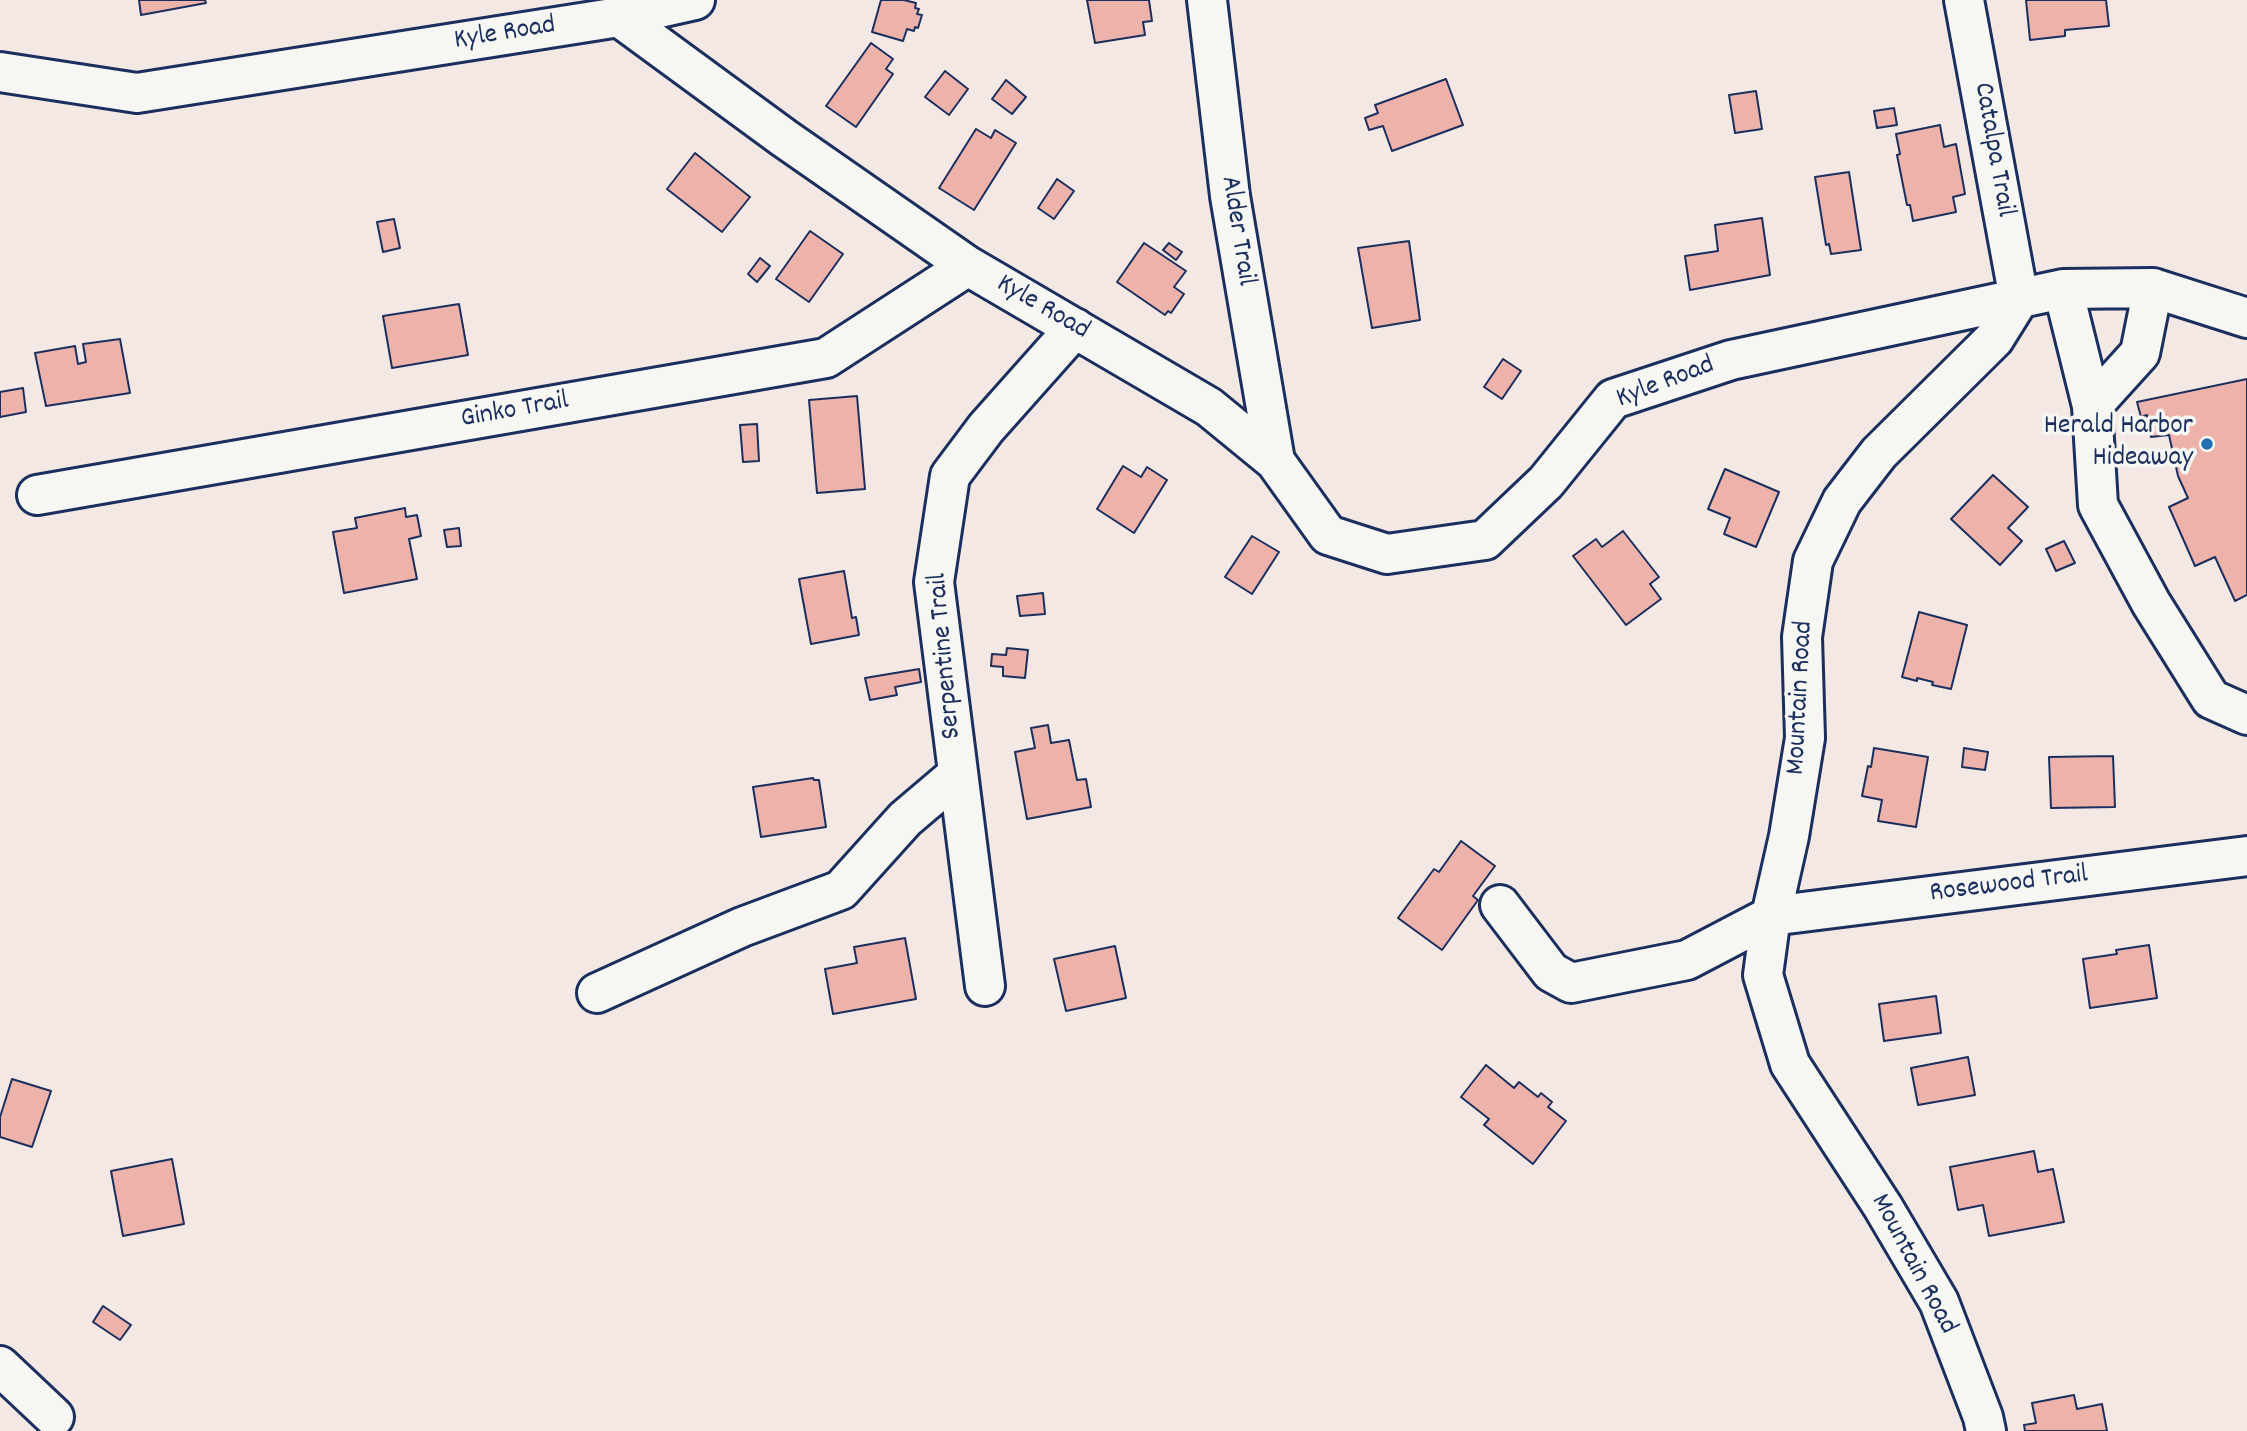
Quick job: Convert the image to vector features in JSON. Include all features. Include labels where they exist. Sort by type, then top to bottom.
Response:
[{"type":"street","points":[[619,17],[695,0]]},
{"type":"street","name":"Alder Trail","points":[[1207,0],[1230,196],[1275,461]]},
{"type":"street","name":"Catalpa Trail","points":[[1964,0],[2019,299]]},
{"type":"street","name":"Kyle Road","points":[[0,72],[136,93],[619,17],[784,138],[968,266],[1209,407],[1275,461],[1328,535],[1387,554],[1485,540],[1546,482],[1613,399],[1731,360],[2019,299]]},
{"type":"street","name":"Ginko Trail","points":[[37,495],[826,358],[968,266]]},
{"type":"street","points":[[2019,299],[2063,289],[2153,288],[2247,318]]},
{"type":"street","points":[[2092,406],[2140,353],[2153,288]]},
{"type":"street","points":[[2063,289],[2092,406],[2098,505],[2151,603],[2211,699],[2247,715]]},
{"type":"street","name":"Mountain Road","points":[[1986,1431],[1939,1302],[1883,1207],[1790,1064],[1763,975],[1771,916],[1789,836],[1805,738],[1802,637],[1813,561],[1842,501],[1879,453],[1994,339],[2019,299]]},
{"type":"street","name":"Serpentine Trail","points":[[985,986],[934,582],[950,476],[986,428],[1075,328]]},
{"type":"street","points":[[597,993],[742,927],[841,890],[905,819],[958,774]]},
{"type":"street","name":"Rosewood Trail","points":[[1771,916],[2247,856]]},
{"type":"street","points":[[1500,905],[1551,972],[1570,983],[1687,960],[1771,916]]},
{"type":"street","points":[[0,1366],[54,1417]]},
{"type":"building","points":[[139,0],[205,0],[206,3],[141,15]]},
{"type":"building","points":[[881,0],[916,3],[915,8],[919,9],[917,14],[922,15],[918,28],[915,27],[914,31],[907,29],[903,41],[872,32]]},
{"type":"building","points":[[1087,0],[1149,0],[1152,21],[1143,22],[1145,35],[1095,43]]},
{"type":"building","points":[[2026,0],[2106,0],[2109,26],[2065,30],[2065,36],[2030,40]]},
{"type":"building","points":[[871,43],[893,59],[886,69],[893,74],[856,127],[826,106]]},
{"type":"building","points":[[945,71],[968,89],[949,115],[925,97]]},
{"type":"building","points":[[1446,79],[1463,125],[1392,151],[1383,126],[1369,130],[1365,118],[1378,113],[1375,105]]},
{"type":"building","points":[[1006,80],[1026,97],[1012,114],[992,99]]},
{"type":"building","points":[[1756,91],[1762,129],[1735,133],[1729,95]]},
{"type":"building","points":[[1894,108],[1897,125],[1877,128],[1874,111]]},
{"type":"building","points":[[1940,125],[1944,147],[1956,144],[1965,194],[1953,197],[1956,212],[1913,221],[1897,155],[1900,154],[1896,134]]},
{"type":"building","points":[[976,129],[991,138],[995,130],[1016,143],[974,210],[939,188]]},
{"type":"building","points":[[695,153],[750,197],[722,232],[667,189]]},
{"type":"building","points":[[1849,172],[1861,250],[1831,254],[1829,244],[1826,245],[1815,177]]},
{"type":"building","points":[[1057,179],[1074,191],[1054,219],[1038,208]]},
{"type":"building","points":[[1762,218],[1770,275],[1690,290],[1685,256],[1718,251],[1715,225]]},
{"type":"building","points":[[394,219],[400,248],[383,252],[377,222]]},
{"type":"building","points":[[810,231],[843,254],[809,302],[776,279]]},
{"type":"building","points":[[1409,241],[1420,320],[1372,328],[1358,248]]},
{"type":"building","points":[[1144,243],[1186,271],[1174,287],[1184,294],[1171,313],[1168,311],[1165,315],[1117,282]]},
{"type":"building","points":[[1169,243],[1182,252],[1176,260],[1163,250]]},
{"type":"building","points":[[760,258],[770,266],[757,282],[748,274]]},
{"type":"building","points":[[459,304],[468,355],[392,368],[383,316]]},
{"type":"building","points":[[120,339],[130,393],[46,406],[35,353],[75,346],[78,364],[86,362],[83,344]]},
{"type":"building","points":[[1503,359],[1521,371],[1502,399],[1484,387]]},
{"type":"building","points":[[2247,379],[2247,595],[2235,601],[2215,557],[2195,566],[2169,507],[2188,498],[2178,476],[2169,435],[2151,437],[2147,415],[2141,417],[2137,402]]},
{"type":"building","points":[[23,388],[26,412],[0,417],[0,392]]},
{"type":"building","points":[[857,396],[865,489],[817,493],[809,400]]},
{"type":"building","points":[[757,424],[759,461],[743,462],[740,425]]},
{"type":"building","points":[[1123,466],[1141,477],[1147,467],[1167,480],[1134,533],[1097,509]]},
{"type":"building","points":[[1725,469],[1779,492],[1756,547],[1724,534],[1730,518],[1708,509]]},
{"type":"building","points":[[1993,475],[2028,507],[2008,528],[2022,541],[2000,565],[1951,519]]},
{"type":"building","points":[[405,508],[406,517],[417,515],[421,536],[409,539],[417,579],[344,593],[333,532],[357,528],[355,518]]},
{"type":"building","points":[[459,528],[461,546],[447,547],[444,530]]},
{"type":"building","points":[[1623,531],[1659,577],[1650,584],[1661,599],[1626,625],[1573,556],[1596,539],[1602,547]]},
{"type":"building","points":[[1252,536],[1279,552],[1252,594],[1225,577]]},
{"type":"building","points":[[2064,541],[2075,563],[2056,571],[2046,549]]},
{"type":"building","points":[[844,571],[852,618],[856,617],[859,635],[811,644],[799,579]]},
{"type":"building","points":[[1043,593],[1045,614],[1020,616],[1017,596]]},
{"type":"building","points":[[1919,612],[1967,625],[1951,689],[1917,678],[1917,681],[1902,677]]},
{"type":"building","points":[[1007,648],[1028,650],[1025,678],[1003,676],[1003,667],[991,666],[992,654],[1006,655]]},
{"type":"building","points":[[919,669],[921,682],[895,687],[897,695],[870,700],[865,678]]},
{"type":"building","points":[[1048,725],[1051,743],[1069,740],[1077,780],[1086,779],[1091,807],[1027,819],[1015,752],[1035,748],[1031,728]]},
{"type":"building","points":[[1874,748],[1928,757],[1916,827],[1878,821],[1882,800],[1862,796]]},
{"type":"building","points":[[1964,748],[1988,752],[1985,770],[1962,767]]},
{"type":"building","points":[[2113,756],[2115,807],[2051,808],[2049,757]]},
{"type":"building","points":[[813,778],[819,780],[826,827],[761,837],[753,787]]},
{"type":"building","points":[[1461,841],[1495,866],[1473,896],[1478,900],[1442,950],[1398,918],[1434,869],[1439,872]]},
{"type":"building","points":[[905,938],[916,999],[833,1014],[825,969],[857,963],[854,947]]},
{"type":"building","points":[[2149,945],[2157,998],[2090,1008],[2083,959],[2117,954],[2116,950]]},
{"type":"building","points":[[1115,946],[1126,998],[1066,1011],[1054,959]]},
{"type":"building","points":[[1936,996],[1941,1033],[1884,1041],[1879,1004]]},
{"type":"building","points":[[1968,1057],[1975,1095],[1918,1105],[1911,1068]]},
{"type":"building","points":[[1486,1065],[1514,1088],[1519,1082],[1538,1097],[1541,1093],[1552,1102],[1548,1107],[1566,1121],[1533,1164],[1484,1125],[1489,1119],[1461,1097]]},
{"type":"building","points":[[12,1079],[51,1091],[32,1147],[0,1137],[0,1117]]},
{"type":"building","points":[[2034,1151],[2038,1172],[2053,1169],[2064,1222],[1989,1236],[1983,1205],[1958,1210],[1950,1167]]},
{"type":"building","points":[[172,1159],[184,1224],[123,1236],[111,1171]]},
{"type":"building","points":[[103,1306],[131,1325],[120,1340],[93,1322]]},
{"type":"building","points":[[2074,1395],[2077,1409],[2102,1404],[2107,1431],[2025,1431],[2024,1425],[2036,1423],[2032,1403]]},
{"type":"place","name":"Herald Harbor Hideaway","points":[[2207,444]]}]
